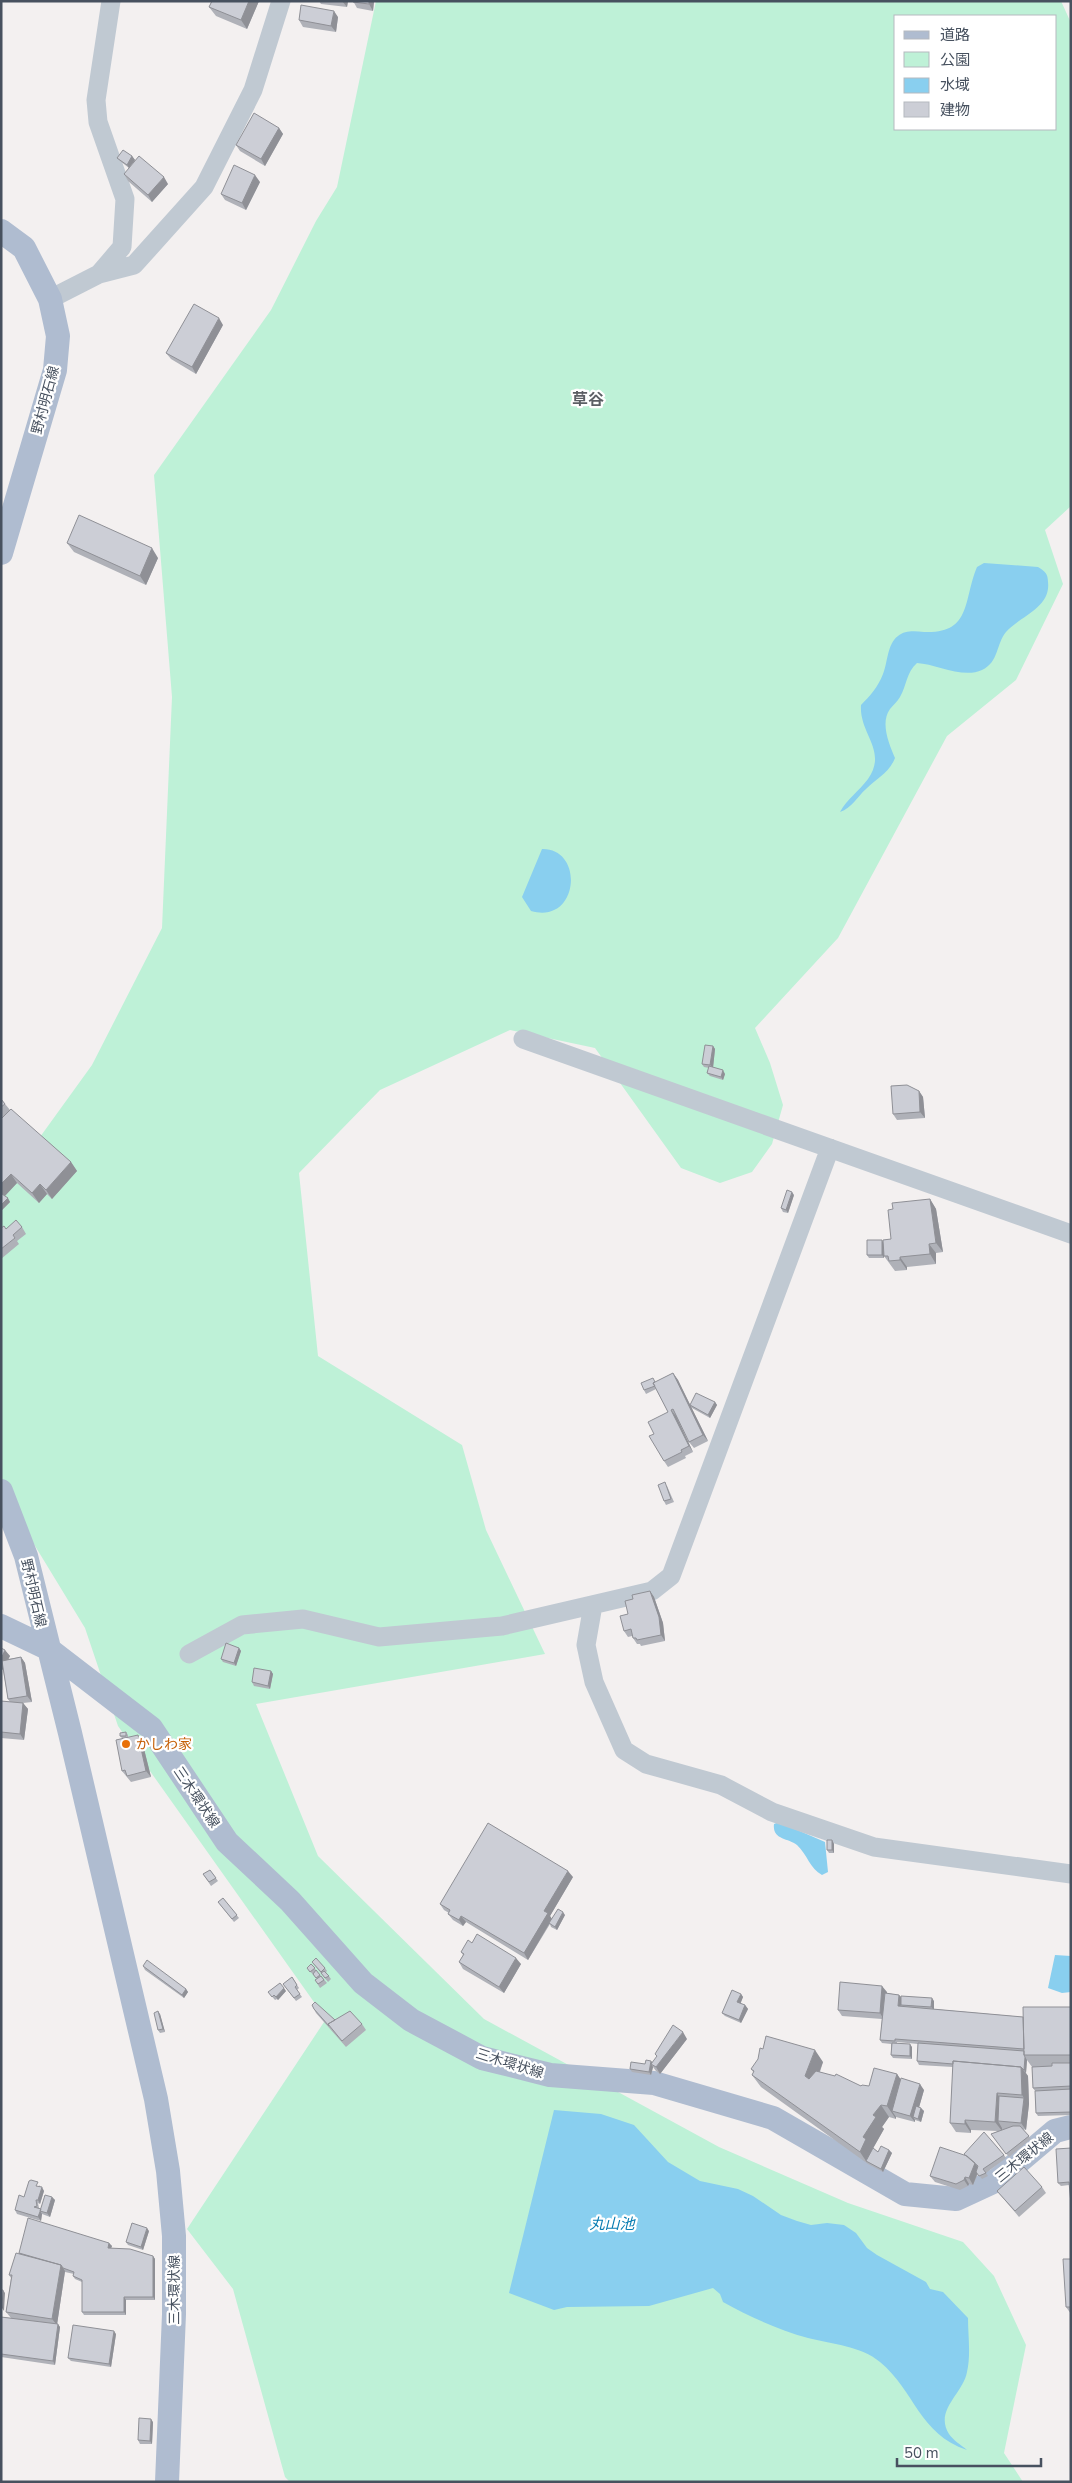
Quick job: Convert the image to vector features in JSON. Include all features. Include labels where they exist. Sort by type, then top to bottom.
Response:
[{"type":"main road","name":"野村明石線","points":[[1,231],[24,248],[50,299],[58,336],[55,370],[1,553]]},
{"type":"main road","name":"野村明石線","points":[[1,1491],[26,1556],[47,1648]]},
{"type":"main road","name":"野村明石線","points":[[1,1626],[47,1648]]},
{"type":"main road","name":"三木環状線","points":[[47,1648],[151,1728],[227,1842],[290,1901],[363,1983],[411,2020],[482,2058],[550,2075],[654,2082],[773,2118],[905,2194],[956,2199],[997,2180],[1056,2131],[1071,2127]]},
{"type":"main road","name":"三木環状線","points":[[47,1648],[72,1742],[156,2099],[168,2171],[174,2236],[174,2314],[168,2482]]},
{"type":"street","points":[[99,274],[122,247],[125,199],[98,122],[96,100],[111,1]]},
{"type":"street","points":[[50,299],[99,274],[134,265],[204,187],[253,90],[281,1]]},
{"type":"street","points":[[523,1039],[1071,1234]]},
{"type":"street","points":[[189,1654],[242,1625],[303,1619],[379,1637],[502,1626],[652,1591],[671,1576],[830,1148]]},
{"type":"street","points":[[593,1605],[586,1645],[594,1682],[624,1750],[646,1764],[721,1785],[772,1812],[874,1847],[1071,1874]]},
{"type":"green space","points":[[376,1],[1061,1],[1071,23],[1071,506],[1045,530],[1063,584],[1016,680],[947,736],[838,938],[755,1028],[770,1063],[783,1105],[772,1144],[752,1172],[720,1183],[681,1168],[595,1048],[510,1030],[380,1090],[299,1173],[318,1356],[462,1445],[486,1530],[545,1654],[256,1704],[318,1856],[484,2019],[719,2147],[848,2203],[963,2242],[994,2276],[1026,2345],[1004,2453],[1023,2482],[290,2482],[285,2477],[233,2289],[187,2229],[326,2019],[118,1726],[85,1628],[1,1490],[1,1191],[92,1065],[162,928],[172,697],[154,475],[271,310],[316,221],[337,187]]},
{"type":"water","points":[[984,563],[1038,567],[1047,575],[1048,591],[1045,599],[1006,632],[988,667],[966,673],[917,663],[913,667],[900,697],[887,715],[886,734],[895,758],[886,772],[851,805],[840,812],[868,779],[873,769],[874,750],[864,725],[861,705],[874,691],[881,679],[894,639],[910,631],[939,631],[951,627],[963,613],[977,567]]},
{"type":"water","points":[[542,849],[556,852],[565,860],[570,872],[571,885],[567,897],[559,907],[547,912],[531,911],[522,897]]},
{"type":"water","points":[[779,1822],[825,1842],[828,1872],[822,1875],[811,1865],[797,1845],[781,1838],[775,1833],[774,1824]]},
{"type":"water","points":[[1055,1955],[1071,1956],[1071,1992],[1062,1993],[1048,1988]]},
{"type":"water","name":"丸山池","points":[[554,2110],[601,2114],[634,2125],[668,2162],[700,2181],[738,2189],[753,2196],[781,2215],[797,2221],[811,2225],[827,2223],[844,2225],[856,2233],[867,2248],[877,2255],[926,2282],[930,2289],[943,2292],[968,2318],[969,2352],[967,2372],[945,2417],[945,2425],[949,2434],[967,2450],[951,2443],[938,2434],[892,2373],[880,2362],[864,2352],[808,2338],[764,2322],[723,2302],[720,2294],[713,2288],[649,2306],[567,2307],[554,2310],[509,2293]]},
{"type":"building","points":[[212,1],[249,1],[241,20],[209,7]]},
{"type":"building","points":[[369,1],[369,4],[353,2]]},
{"type":"building","points":[[301,5],[334,11],[331,26],[299,20]]},
{"type":"building","points":[[254,113],[279,128],[261,159],[236,145]]},
{"type":"building","points":[[123,150],[132,156],[127,165],[117,158]]},
{"type":"building","points":[[139,156],[164,177],[148,195],[124,174]]},
{"type":"building","points":[[234,165],[255,175],[242,203],[221,194]]},
{"type":"building","points":[[194,304],[219,318],[192,367],[166,353]]},
{"type":"building","points":[[79,515],[152,548],[140,576],[67,543]]},
{"type":"building","points":[[705,1045],[713,1046],[710,1065],[702,1064]]},
{"type":"building","points":[[709,1066],[723,1070],[721,1077],[707,1073]]},
{"type":"building","points":[[907,1085],[919,1091],[920,1112],[893,1114],[891,1086]]},
{"type":"building","points":[[1,1099],[5,1104],[1,1107]]},
{"type":"building","points":[[11,1109],[71,1162],[46,1190],[40,1184],[32,1193],[11,1174],[1,1184],[1,1119]]},
{"type":"building","points":[[787,1190],[792,1192],[786,1210],[781,1208]]},
{"type":"building","points":[[1,1195],[8,1198],[1,1205]]},
{"type":"building","points":[[930,1199],[936,1243],[929,1244],[930,1254],[900,1257],[900,1260],[889,1261],[888,1256],[884,1256],[883,1240],[891,1239],[888,1210],[893,1209],[892,1203]]},
{"type":"building","points":[[16,1220],[22,1227],[13,1235],[15,1238],[1,1249],[1,1228],[4,1226],[6,1229]]},
{"type":"building","points":[[867,1240],[882,1240],[882,1255],[867,1255]]},
{"type":"building","points":[[673,1373],[703,1435],[689,1442],[673,1409],[671,1410],[689,1446],[681,1450],[682,1452],[664,1461],[649,1436],[654,1434],[648,1422],[668,1412],[653,1383]]},
{"type":"building","points":[[653,1378],[655,1386],[644,1390],[641,1383]]},
{"type":"building","points":[[696,1393],[715,1402],[708,1415],[690,1405]]},
{"type":"building","points":[[665,1482],[671,1499],[664,1501],[658,1485]]},
{"type":"building","points":[[650,1591],[659,1617],[661,1635],[637,1640],[633,1638],[631,1629],[624,1631],[620,1616],[628,1614],[625,1601],[633,1599],[632,1595]]},
{"type":"building","points":[[226,1643],[239,1648],[234,1663],[221,1659]]},
{"type":"building","points":[[1,1648],[5,1650],[1,1659]]},
{"type":"building","points":[[21,1657],[27,1696],[8,1699],[2,1661]]},
{"type":"building","points":[[254,1668],[271,1671],[268,1686],[252,1682]]},
{"type":"building","points":[[1,1701],[23,1703],[20,1734],[1,1732]]},
{"type":"building","points":[[126,1732],[126,1736],[120,1736],[120,1733]]},
{"type":"building","points":[[138,1735],[146,1771],[127,1776],[125,1770],[122,1771],[116,1740]]},
{"type":"building","points":[[488,1823],[568,1871],[544,1911],[548,1913],[524,1953],[461,1916],[459,1920],[448,1914],[450,1910],[440,1904]]},
{"type":"building","points":[[827,1840],[832,1840],[832,1850],[827,1850]]},
{"type":"building","points":[[210,1870],[216,1878],[209,1882],[203,1874]]},
{"type":"building","points":[[223,1898],[237,1915],[232,1919],[218,1902]]},
{"type":"building","points":[[558,1909],[563,1912],[555,1927],[549,1923]]},
{"type":"building","points":[[477,1934],[516,1958],[499,1987],[459,1962],[464,1954],[461,1952],[468,1940],[472,1943]]},
{"type":"building","points":[[316,1958],[325,1968],[321,1972],[312,1962]]},
{"type":"building","points":[[147,1960],[186,1989],[182,1995],[143,1966]]},
{"type":"building","points":[[311,1964],[315,1968],[310,1972],[307,1968]]},
{"type":"building","points":[[316,1970],[320,1975],[316,1978],[313,1974]]},
{"type":"building","points":[[324,1971],[329,1976],[325,1978],[321,1973]]},
{"type":"building","points":[[321,1976],[324,1980],[318,1984],[315,1980]]},
{"type":"building","points":[[292,1977],[297,1985],[295,1987],[300,1994],[294,1998],[283,1984]]},
{"type":"building","points":[[840,1982],[882,1986],[880,2013],[838,2010]]},
{"type":"building","points":[[280,1983],[284,1988],[276,1997],[274,1995],[272,1997],[268,1992]]},
{"type":"building","points":[[732,1990],[741,1994],[737,2002],[745,2005],[739,2020],[722,2013]]},
{"type":"building","points":[[885,1993],[899,1995],[898,2006],[1023,2017],[1024,2049],[895,2039],[895,2041],[880,2040]]},
{"type":"building","points":[[901,1996],[932,1998],[931,2007],[901,2005]]},
{"type":"building","points":[[315,2002],[335,2020],[328,2024],[329,2026],[314,2009],[312,2005]]},
{"type":"building","points":[[1023,2007],[1071,2007],[1071,2055],[1024,2055]]},
{"type":"building","points":[[158,2011],[163,2029],[158,2030],[154,2013]]},
{"type":"building","points":[[350,2011],[362,2024],[342,2041],[328,2024]]},
{"type":"building","points":[[673,2025],[683,2032],[656,2067],[651,2064],[657,2056],[655,2054]]},
{"type":"building","points":[[766,2036],[815,2050],[805,2076],[809,2079],[816,2071],[835,2076],[836,2074],[861,2086],[869,2086],[874,2068],[897,2074],[887,2106],[881,2105],[873,2115],[876,2117],[863,2137],[866,2139],[860,2152],[752,2075],[754,2071],[751,2069],[758,2059],[760,2048],[763,2049]]},
{"type":"building","points":[[892,2043],[910,2044],[910,2056],[891,2055]]},
{"type":"building","points":[[918,2043],[1024,2051],[1024,2070],[1021,2067],[953,2061],[953,2064],[917,2061]]},
{"type":"building","points":[[646,2060],[651,2061],[649,2072],[630,2069],[631,2062],[645,2064]]},
{"type":"building","points":[[953,2061],[1021,2067],[1022,2095],[997,2093],[995,2122],[965,2120],[965,2124],[950,2123]]},
{"type":"building","points":[[1052,2063],[1071,2063],[1071,2086],[1033,2088],[1032,2067],[1052,2066]]},
{"type":"building","points":[[901,2078],[920,2084],[910,2116],[892,2111]]},
{"type":"building","points":[[1071,2089],[1071,2112],[1036,2113],[1035,2091]]},
{"type":"building","points":[[999,2096],[1024,2098],[1021,2123],[998,2121]]},
{"type":"building","points":[[916,2106],[921,2108],[918,2119],[913,2117]]},
{"type":"building","points":[[1013,2126],[1020,2126],[1029,2136],[1006,2154],[991,2134]]},
{"type":"building","points":[[984,2132],[1004,2155],[983,2169],[986,2173],[979,2176],[976,2172],[978,2166],[964,2154]]},
{"type":"building","points":[[881,2146],[889,2150],[881,2169],[866,2161],[873,2148],[878,2152]]},
{"type":"building","points":[[940,2147],[967,2156],[975,2163],[969,2178],[965,2177],[964,2180],[956,2184],[930,2176]]},
{"type":"building","points":[[1071,2148],[1071,2204],[1069,2182],[1058,2183],[1056,2149]]},
{"type":"building","points":[[1024,2167],[1042,2187],[1015,2211],[997,2191]]},
{"type":"building","points":[[31,2180],[38,2182],[36,2186],[42,2187],[38,2200],[36,2200],[37,2206],[34,2207],[41,2209],[38,2217],[15,2210],[19,2195],[24,2197]]},
{"type":"building","points":[[45,2195],[52,2197],[47,2213],[40,2211]]},
{"type":"building","points":[[28,2218],[109,2243],[108,2248],[130,2249],[153,2256],[153,2297],[124,2297],[124,2312],[82,2312],[82,2280],[73,2276],[74,2272],[63,2268],[61,2265],[19,2253]]},
{"type":"building","points":[[132,2223],[147,2228],[141,2247],[126,2242]]},
{"type":"building","points":[[16,2253],[61,2265],[52,2319],[6,2312],[12,2275],[9,2275]]},
{"type":"building","points":[[1063,2259],[1071,2259],[1071,2307],[1066,2307]]},
{"type":"building","points":[[1,2290],[3,2290],[2,2308],[1,2308]]},
{"type":"building","points":[[1,2317],[58,2324],[53,2361],[1,2354]]},
{"type":"building","points":[[73,2325],[114,2331],[109,2364],[68,2358]]},
{"type":"building","points":[[139,2418],[151,2419],[150,2441],[138,2440]]},
{"type":"place","name":"かしわ家","points":[[126,1744]]},
{"type":"district","name":"草谷","points":[[588,399]]}]
